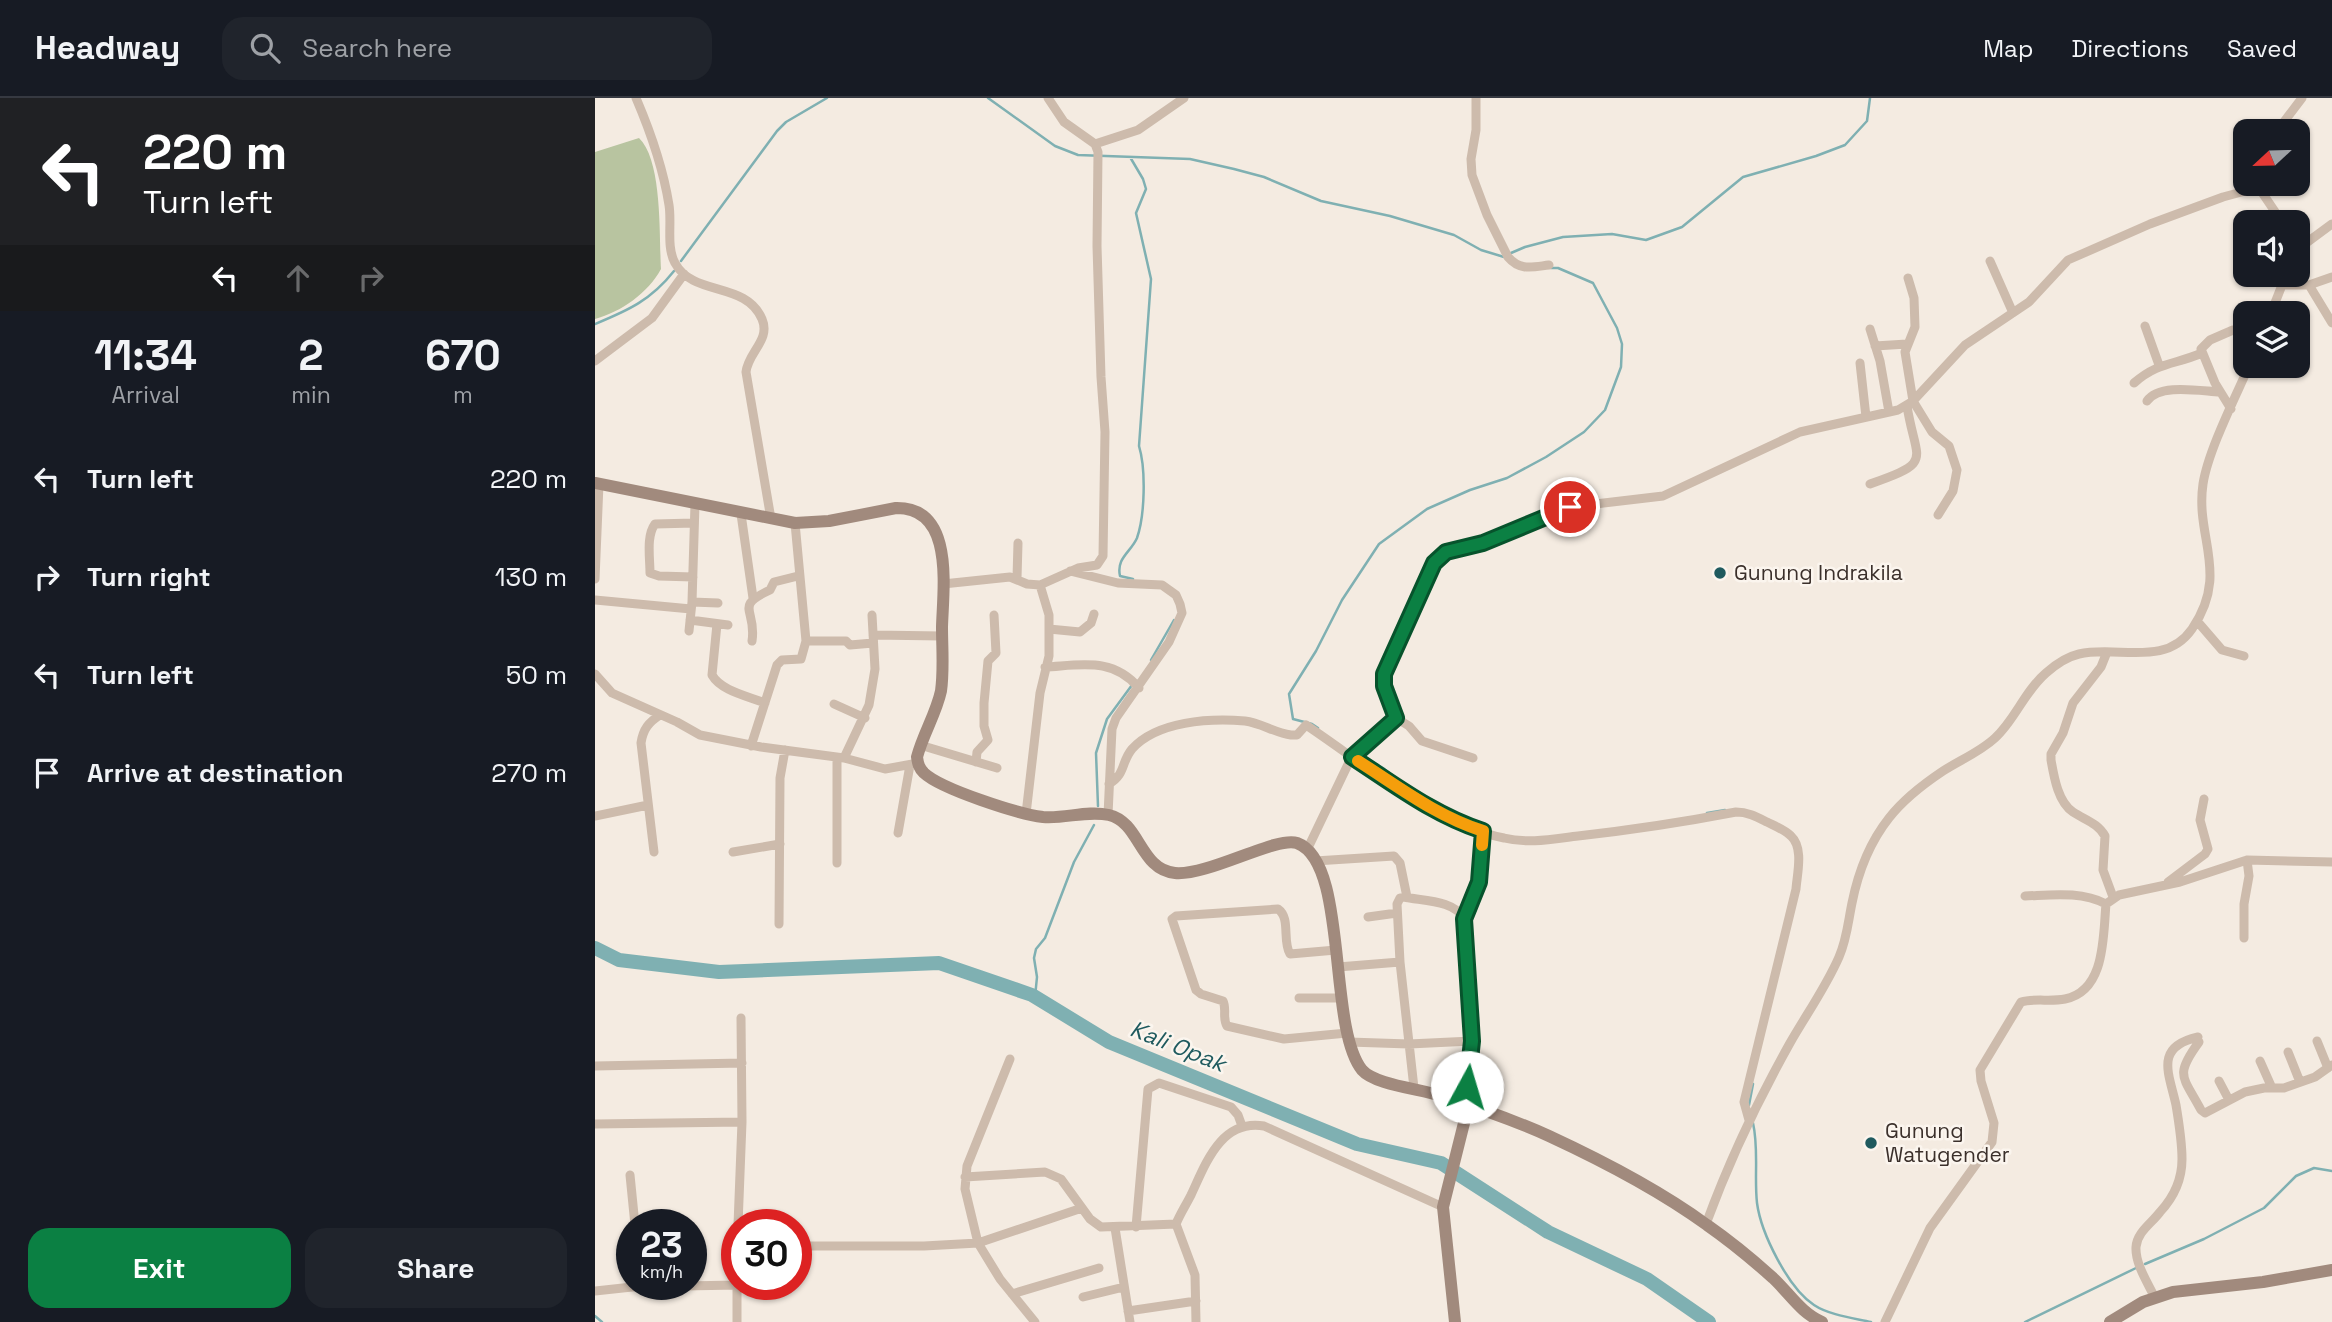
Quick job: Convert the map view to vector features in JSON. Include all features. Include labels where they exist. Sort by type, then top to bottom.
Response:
[{"type":"main road","points":[[597,484],[795,523],[829,521],[895,508],[912,511],[925,518],[936,533],[943,552],[942,680],[940,694],[914,764],[926,775],[1026,814],[1058,817],[1108,815],[1118,818],[1154,864],[1176,873],[1220,865],[1288,842],[1297,843],[1311,855],[1325,883],[1348,1037],[1361,1068],[1370,1077],[1381,1082],[1413,1088],[1510,1120],[1620,1172],[1706,1224],[1773,1278],[1798,1306],[1822,1322]]},
{"type":"main road","points":[[1455,1322],[1445,1242],[1444,1201],[1459,1145],[1465,1105]]},
{"type":"main road","points":[[2110,1322],[2155,1298],[2190,1289],[2263,1282],[2332,1270]]},
{"type":"street","points":[[636,98],[663,170],[670,208],[674,261],[684,274],[696,282],[744,298],[761,316],[765,327],[763,338],[747,364],[747,372],[771,519]]},
{"type":"street","points":[[943,584],[1017,578],[1027,584],[1040,585],[1069,571],[1097,565],[1103,556],[1105,432],[1097,153],[1064,121],[1048,98]]},
{"type":"street","points":[[1097,153],[1138,130],[1184,98]]},
{"type":"street","points":[[1476,98],[1472,175],[1487,215],[1508,257],[1515,265],[1524,268],[1549,265]]},
{"type":"street","points":[[2286,119],[2302,98]]},
{"type":"street","points":[[1473,758],[1422,741],[1411,728],[1396,718],[1384,686],[1384,674],[1439,556],[1483,543],[1570,507],[1663,496],[1800,432],[1889,412],[1910,403],[1960,349],[2029,302],[2060,266],[2075,256],[2233,194]]},
{"type":"street","points":[[2310,239],[2332,223]]},
{"type":"street","points":[[1990,261],[2013,313]]},
{"type":"street","points":[[595,361],[652,318],[684,274]]},
{"type":"street","points":[[2310,285],[2332,277]]},
{"type":"street","points":[[1870,484],[1899,474],[1912,467],[1917,460],[1918,449],[1910,425],[1905,359],[1907,344],[1915,327],[1914,298],[1908,278]]},
{"type":"street","points":[[2310,287],[2332,323]]},
{"type":"street","points":[[2144,326],[2159,365]]},
{"type":"street","points":[[1870,328],[1884,380],[1889,412]]},
{"type":"street","points":[[2231,409],[2220,392],[2201,349],[2205,344],[2233,330]]},
{"type":"street","points":[[1875,346],[1907,344]]},
{"type":"street","points":[[2134,383],[2159,365],[2202,354]]},
{"type":"street","points":[[1860,363],[1866,417]]},
{"type":"street","points":[[1706,1224],[1749,1120],[1833,972],[1844,946],[1852,903],[1868,851],[1891,815],[1942,771],[1993,740],[2030,689],[2058,663],[2075,655],[2107,652],[2153,654],[2168,650],[2190,632],[2197,621],[2208,592],[2211,567],[2203,513],[2203,484],[2244,378]]},
{"type":"street","points":[[2147,401],[2160,390],[2220,392]]},
{"type":"street","points":[[1910,403],[1932,432],[1949,446],[1956,460],[1956,484],[1938,515]]},
{"type":"street","points":[[595,579],[597,484]]},
{"type":"street","points":[[689,631],[695,504]]},
{"type":"street","points":[[741,514],[753,598],[748,610],[754,626],[752,640]]},
{"type":"street","points":[[693,577],[659,576],[650,572],[650,539],[651,528],[655,524],[694,523]]},
{"type":"street","points":[[751,746],[779,662],[785,659],[801,659],[806,641],[795,523]]},
{"type":"street","points":[[1017,578],[1018,543]]},
{"type":"street","points":[[1069,571],[1118,583],[1162,585],[1176,594],[1182,613],[1179,622],[1135,684],[1116,718],[1112,729],[1108,815]]},
{"type":"street","points":[[753,598],[770,590],[773,582],[799,576]]},
{"type":"street","points":[[1026,814],[1039,692],[1049,656],[1049,614],[1040,585]]},
{"type":"street","points":[[595,600],[692,605],[718,603]]},
{"type":"street","points":[[1049,629],[1080,632],[1091,623],[1094,614]]},
{"type":"street","points":[[837,863],[841,758],[865,718],[875,669],[872,615]]},
{"type":"street","points":[[976,762],[977,752],[988,740],[983,713],[988,661],[996,653],[994,615]]},
{"type":"street","points":[[690,620],[728,625]]},
{"type":"street","points":[[2197,621],[2222,650],[2244,656]]},
{"type":"street","points":[[717,624],[712,675],[715,680],[724,687],[765,703]]},
{"type":"street","points":[[806,641],[846,641],[850,645],[873,639],[942,636]]},
{"type":"street","points":[[1885,1322],[1930,1228],[1992,1142],[1994,1123],[1981,1081],[1982,1065],[2021,1002],[2065,999],[2088,985],[2099,965],[2110,901],[2103,870],[2105,836],[2097,825],[2075,813],[2063,801],[2051,760],[2073,703],[2101,667],[2107,652]]},
{"type":"street","points":[[1045,667],[1102,664],[1122,672],[1135,684]]},
{"type":"street","points":[[595,674],[612,693],[700,735],[751,746],[841,758],[885,769],[914,764],[898,832]]},
{"type":"street","points":[[834,704],[865,718]]},
{"type":"street","points":[[654,852],[641,743],[642,733],[649,722],[660,715]]},
{"type":"street","points":[[1396,718],[1352,757],[1311,855],[1394,856],[1400,863],[1406,897]]},
{"type":"street","points":[[1109,784],[1121,775],[1132,749],[1159,730],[1182,724],[1245,721],[1291,735],[1297,735],[1305,726],[1428,807],[1456,822],[1504,838],[1535,841],[1644,829],[1743,812],[1757,817],[1791,835],[1799,856],[1796,889],[1744,1102],[1749,1120]]},
{"type":"street","points":[[920,745],[997,768]]},
{"type":"street","points":[[779,923],[780,778],[785,750]]},
{"type":"street","points":[[2164,886],[2208,849],[2200,820],[2204,799]]},
{"type":"street","points":[[595,816],[648,804]]},
{"type":"street","points":[[1464,919],[1479,882],[1483,831]]},
{"type":"street","points":[[733,852],[780,844]]},
{"type":"street","points":[[2025,897],[2067,894],[2110,901],[2247,860],[2332,862]]},
{"type":"street","points":[[2244,938],[2244,904],[2249,876],[2247,860]]},
{"type":"street","points":[[1413,1088],[1397,914],[1398,900],[1406,897],[1452,906],[1464,919],[1472,1041],[1465,1105]]},
{"type":"street","points":[[1336,950],[1290,954],[1284,916],[1278,909],[1176,916],[1172,919],[1196,990],[1223,1001],[1227,1026],[1284,1039],[1348,1037],[1409,1044],[1472,1041]]},
{"type":"street","points":[[1368,917],[1397,914]]},
{"type":"street","points":[[1338,967],[1400,962]]},
{"type":"street","points":[[1299,998],[1342,998]]},
{"type":"street","points":[[739,1209],[742,1122],[741,1018]]},
{"type":"street","points":[[2155,1298],[2138,1260],[2136,1248],[2143,1231],[2175,1193],[2179,1179],[2181,1144],[2168,1068],[2169,1056],[2182,1041],[2198,1040],[2185,1061],[2182,1072],[2205,1113],[2245,1092],[2284,1088],[2330,1067],[2317,1041]]},
{"type":"street","points":[[2288,1052],[2300,1082]]},
{"type":"street","points":[[1010,1059],[969,1156],[965,1189],[978,1243],[990,1265],[1035,1322]]},
{"type":"street","points":[[2260,1061],[2272,1088]]},
{"type":"street","points":[[595,1066],[742,1063]]},
{"type":"street","points":[[2219,1081],[2229,1100]]},
{"type":"street","points":[[1136,1227],[1148,1089],[1159,1083],[1231,1107],[1242,1126]]},
{"type":"street","points":[[595,1125],[742,1122]]},
{"type":"street","points":[[1196,1322],[1195,1275],[1175,1224],[1212,1151],[1227,1134],[1242,1126],[1264,1126],[1444,1201]]},
{"type":"street","points":[[965,1177],[1045,1172],[1066,1184],[1095,1224],[1115,1228],[1175,1224]]},
{"type":"street","points":[[630,1175],[633,1209]]},
{"type":"street","points":[[812,1246],[924,1247],[978,1243],[1082,1208]]},
{"type":"street","points":[[1115,1228],[1130,1322]]},
{"type":"street","points":[[1013,1294],[1099,1268]]},
{"type":"street","points":[[1083,1297],[1124,1287]]},
{"type":"street","points":[[595,1291],[616,1289]]},
{"type":"street","points":[[737,1300],[737,1322]]},
{"type":"street","points":[[1128,1311],[1196,1301]]},
{"type":"green space","points":[[639,138],[647,149],[656,181],[661,269],[641,294],[614,312],[595,319],[595,152]]},
{"type":"waterway","points":[[681,261],[777,131],[786,122],[827,98]]},
{"type":"waterway","points":[[988,98],[1055,146],[1078,155],[1190,159],[1234,169],[1264,177],[1321,201],[1390,216],[1454,235],[1481,250],[1504,257]]},
{"type":"waterway","points":[[1511,253],[1563,237],[1612,234],[1646,240],[1682,227],[1743,177],[1845,145],[1867,121],[1870,98]]},
{"type":"waterway","points":[[1130,157],[1146,189],[1136,213],[1151,279],[1139,446],[1144,479],[1142,517],[1137,538],[1122,560],[1119,570],[1120,576],[1133,579]]},
{"type":"waterway","points":[[1318,728],[1293,719],[1289,694],[1316,651],[1342,600],[1379,544],[1427,509],[1470,490],[1507,478],[1546,457],[1584,432],[1605,410],[1621,367],[1622,344],[1617,328],[1593,283],[1558,268],[1551,268]]},
{"type":"waterway","points":[[595,324],[639,303],[657,290],[674,271]]},
{"type":"waterway","points":[[1151,660],[1174,620]]},
{"type":"waterway","points":[[1098,806],[1096,753],[1107,719],[1132,685]]},
{"type":"waterway","points":[[1361,755],[1383,768],[1421,798]]},
{"type":"waterway","points":[[1707,813],[1725,810]]},
{"type":"waterway","points":[[1035,997],[1036,949],[1045,938],[1074,862],[1094,825]]},
{"type":"waterway","name":"Kali Opak","points":[[595,948],[619,960],[719,972],[939,963],[1032,995],[1109,1042],[1357,1144],[1441,1163],[1548,1232],[1647,1279],[1709,1322]]},
{"type":"waterway","points":[[1749,1105],[1753,1084]]},
{"type":"waterway","points":[[1753,1123],[1757,1203],[1764,1229],[1777,1259],[1795,1286],[1814,1305],[1834,1314],[1871,1322]]},
{"type":"waterway","points":[[2145,1264],[2204,1239],[2264,1208],[2296,1176],[2314,1168],[2332,1171]]},
{"type":"waterway","points":[[2025,1322],[2136,1268]]},
{"type":"waterway","points":[[595,1316],[602,1322]]},
{"type":"slow traffic","points":[[1358,761],[1428,807],[1456,822],[1483,831],[1482,845]]},
{"type":"place","name":"Gunung Indrakila","points":[[1720,573]]},
{"type":"place","name":"Gunung Watugender","points":[[1871,1143]]},
{"type":"route","points":[[1467,1087],[1472,1041],[1464,919],[1479,882],[1483,831],[1456,822],[1428,807],[1352,757],[1396,718],[1386,696],[1384,674],[1439,556],[1483,543],[1570,507]]}]
